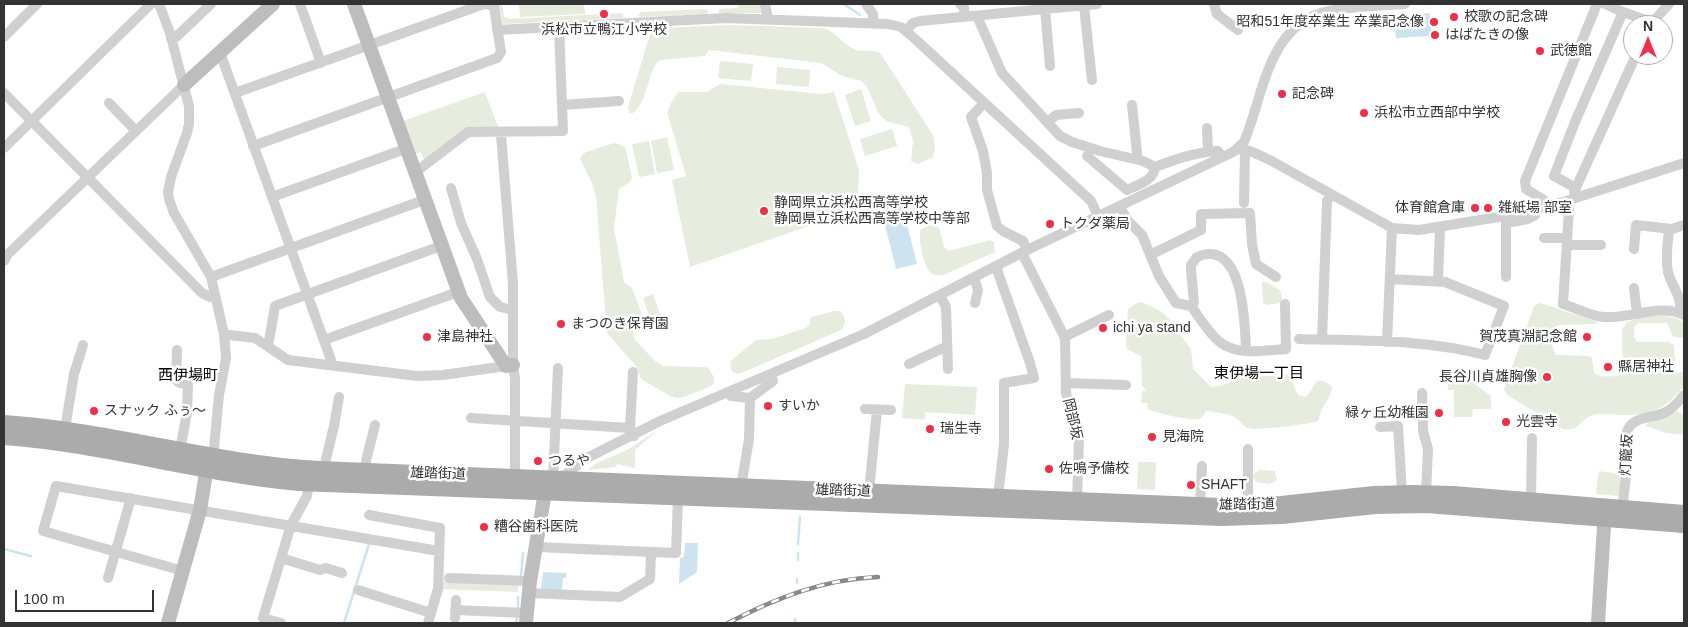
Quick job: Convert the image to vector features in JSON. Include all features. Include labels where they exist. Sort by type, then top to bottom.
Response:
[{"type":"main road","name":"雄踏街道","points":[[4,423],[65,429],[180,450],[208,462],[260,479],[309,483],[553,483],[741,486],[1248,506],[1402,493],[1426,493],[1531,501],[1604,513]]},
{"type":"main road","name":"雄踏街道","points":[[4,436],[208,462],[515,477],[678,497],[1237,518],[1297,515],[1375,506],[1426,505],[1622,514],[1684,513]]},
{"type":"main road","name":"雄踏街道","points":[[1622,514],[1684,525]]},
{"type":"street","points":[[4,37],[37,4]]},
{"type":"street","points":[[4,148],[151,4]]},
{"type":"street","points":[[159,4],[172,39],[189,106],[189,124],[171,177],[168,192],[169,199],[174,213],[211,277],[224,336],[226,358],[218,403],[214,448],[208,462],[200,510],[168,623]]},
{"type":"street","points":[[172,39],[176,38],[211,4]]},
{"type":"street","points":[[5,255],[184,85],[273,4]]},
{"type":"street","points":[[300,4],[321,62]]},
{"type":"street","points":[[354,4],[458,292],[465,307],[510,365],[515,379],[515,477]]},
{"type":"street","points":[[234,93],[486,4],[494,8],[501,52],[497,58],[253,146]]},
{"type":"street","points":[[765,4],[768,19]]},
{"type":"street","points":[[866,4],[873,14],[873,23]]},
{"type":"street","points":[[960,4],[964,7],[964,17]]},
{"type":"street","points":[[906,31],[916,22],[1097,4]]},
{"type":"street","points":[[1214,4],[1217,14],[1238,30]]},
{"type":"street","points":[[1244,203],[1242,150],[1276,52],[1292,31],[1306,20],[1322,13],[1404,4]]},
{"type":"street","points":[[1552,205],[1526,189],[1526,181],[1597,4]]},
{"type":"street","points":[[1606,4],[1630,15]]},
{"type":"street","points":[[1658,15],[1669,4]]},
{"type":"street","points":[[1084,6],[1092,80]]},
{"type":"street","points":[[1045,10],[1050,66]]},
{"type":"street","points":[[1576,188],[1554,176],[1575,122],[1623,12]]},
{"type":"street","points":[[977,16],[1002,74],[1060,136],[1100,151],[1143,161],[1155,168]]},
{"type":"street","points":[[497,30],[703,19],[768,19],[892,24],[906,31],[1091,201],[1098,216]]},
{"type":"street","points":[[413,171],[421,168],[468,132],[563,132],[559,26]]},
{"type":"street","points":[[218,54],[222,58],[324,340],[331,365]]},
{"type":"street","points":[[1631,65],[1569,201],[1563,304],[1602,317],[1660,311],[1682,314],[1680,301],[1667,271],[1666,255],[1670,229]]},
{"type":"street","points":[[4,93],[202,293],[210,297],[215,296]]},
{"type":"street","points":[[562,105],[619,101]]},
{"type":"street","points":[[984,103],[972,117],[983,151],[987,190],[999,229],[1023,241],[1025,252],[1064,337],[1109,315]]},
{"type":"street","points":[[109,104],[136,131]]},
{"type":"street","points":[[1132,105],[1136,159]]},
{"type":"street","points":[[1048,122],[1056,115],[1079,113]]},
{"type":"street","points":[[1207,128],[1208,151]]},
{"type":"street","points":[[502,136],[513,284],[510,365]]},
{"type":"street","points":[[272,197],[406,149]]},
{"type":"street","points":[[553,483],[585,459],[632,432],[660,422],[864,334],[1098,216],[1222,157],[1242,150],[1270,160],[1392,228],[1419,230],[1534,210],[1569,201],[1684,163]]},
{"type":"street","points":[[1155,168],[1186,156],[1208,151],[1218,151],[1222,157]]},
{"type":"street","points":[[1087,156],[1127,190],[1148,180],[1155,172],[1155,168]]},
{"type":"street","points":[[450,188],[460,223],[477,259],[490,297],[500,307],[513,310]]},
{"type":"street","points":[[1322,340],[1327,201],[1331,195]]},
{"type":"street","points":[[211,277],[424,200]]},
{"type":"street","points":[[1120,206],[1127,220],[1142,235],[1159,276],[1172,299],[1181,305],[1191,306],[1222,343],[1235,349],[1246,351],[1286,349],[1285,304]]},
{"type":"street","points":[[1504,270],[1506,222],[1528,219],[1535,215],[1534,210]]},
{"type":"street","points":[[1150,254],[1200,230],[1201,214],[1250,213],[1252,244],[1256,264],[1276,277]]},
{"type":"street","points":[[1634,249],[1636,225],[1670,229],[1684,225]]},
{"type":"street","points":[[1438,281],[1440,227]]},
{"type":"street","points":[[1387,342],[1392,228]]},
{"type":"street","points":[[1544,238],[1601,245]]},
{"type":"street","points":[[266,345],[269,341],[275,306],[441,246]]},
{"type":"street","points":[[1191,306],[1194,302],[1191,270],[1194,260],[1208,253],[1218,255],[1226,262],[1236,276],[1243,306],[1246,351]]},
{"type":"street","points":[[996,268],[1034,378],[1004,383],[1004,444],[998,497]]},
{"type":"street","points":[[974,278],[978,290],[975,303]]},
{"type":"street","points":[[1299,339],[1387,342],[1458,348],[1485,355],[1504,306],[1445,282],[1390,279]]},
{"type":"street","points":[[1634,288],[1637,314]]},
{"type":"street","points":[[324,340],[458,292]]},
{"type":"street","points":[[940,296],[946,307],[947,348],[951,363]]},
{"type":"street","points":[[224,336],[254,338],[288,360],[430,376],[510,365]]},
{"type":"street","name":"岡部坂","points":[[1064,337],[1066,394],[1079,440],[1077,500]]},
{"type":"street","points":[[65,429],[74,374],[83,345]]},
{"type":"street","points":[[908,364],[943,348],[947,348]]},
{"type":"street","points":[[176,350],[176,380],[180,384],[188,384],[186,413],[180,450]]},
{"type":"street","points":[[455,609],[526,618],[536,547],[553,483],[558,368]]},
{"type":"street","points":[[632,432],[633,372]]},
{"type":"street","points":[[729,392],[731,396],[750,398],[774,380],[771,374]]},
{"type":"street","points":[[1066,383],[1126,385]]},
{"type":"street","points":[[1422,393],[1423,431],[1428,448],[1426,493]]},
{"type":"street","name":"灯籠坂","points":[[1622,514],[1626,476],[1627,431],[1629,426],[1638,420],[1668,411],[1684,395]]},
{"type":"street","points":[[325,469],[339,397]]},
{"type":"street","points":[[741,486],[748,439],[750,398]]},
{"type":"street","points":[[865,409],[890,410]]},
{"type":"street","points":[[868,492],[877,410]]},
{"type":"street","points":[[471,418],[556,423],[632,432]]},
{"type":"street","points":[[366,471],[366,461],[375,425]]},
{"type":"street","points":[[1380,427],[1398,426],[1402,493]]},
{"type":"street","points":[[1531,501],[1532,438]]},
{"type":"street","points":[[1248,449],[1248,506]]},
{"type":"street","points":[[1200,505],[1202,466]]},
{"type":"street","points":[[281,623],[263,618],[291,525],[307,496],[309,483]]},
{"type":"street","points":[[183,571],[43,531],[56,486],[439,550]]},
{"type":"street","points":[[536,547],[676,554],[678,497]]},
{"type":"street","points":[[108,578],[131,498]]},
{"type":"street","points":[[1598,623],[1604,513]]},
{"type":"street","points":[[358,590],[430,618],[438,589],[440,528],[369,515]]},
{"type":"street","points":[[449,578],[460,574],[529,587],[620,597],[650,579],[651,553]]},
{"type":"street","points":[[281,558],[320,570],[326,568],[342,573]]},
{"type":"shaded area","points":[[497,4],[502,4],[504,17],[510,19],[622,13],[624,16],[622,18],[502,24],[499,22]]},
{"type":"shaded area","points":[[519,4],[584,4],[585,14],[520,17]]},
{"type":"shaded area","points":[[739,4],[762,4],[762,13],[719,13],[719,9],[737,8]]},
{"type":"shaded area","points":[[706,9],[709,11],[707,14],[641,17],[638,15],[641,12]]},
{"type":"shaded area","points":[[729,25],[822,28],[831,32],[856,50],[880,53],[933,135],[935,147],[933,157],[918,164],[911,161],[913,141],[909,127],[886,121],[879,114],[867,87],[862,81],[842,76],[821,63],[709,50],[705,56],[660,60],[653,70],[642,101],[633,113],[630,113],[628,107],[651,31],[659,28]]},
{"type":"shaded area","points":[[720,61],[753,64],[751,81],[718,78]]},
{"type":"shaded area","points":[[777,67],[810,70],[809,87],[776,84]]},
{"type":"shaded area","points":[[720,84],[822,94],[834,92],[859,170],[858,199],[861,208],[690,267],[672,180],[686,176],[667,112],[678,92],[707,92]]},
{"type":"shaded area","points":[[861,89],[871,121],[855,126],[845,95]]},
{"type":"shaded area","points":[[485,92],[498,127],[466,128],[424,161],[421,152],[415,154],[403,121]]},
{"type":"shaded area","points":[[892,129],[897,146],[865,156],[860,139]]},
{"type":"shaded area","points":[[667,137],[674,170],[657,173],[651,141]]},
{"type":"shaded area","points":[[649,141],[655,174],[639,177],[632,144]]},
{"type":"shaded area","points":[[616,143],[625,147],[632,178],[630,182],[619,189],[614,228],[624,282],[632,288],[642,314],[633,332],[635,340],[656,362],[663,366],[705,367],[709,369],[714,378],[714,383],[711,386],[684,397],[670,396],[641,379],[636,366],[607,333],[596,197],[592,183],[580,159],[586,152]]},
{"type":"shaded area","points":[[931,225],[939,228],[944,247],[949,251],[990,240],[994,242],[995,252],[943,275],[933,275],[926,266],[920,239],[921,229]]},
{"type":"shaded area","points":[[1262,282],[1266,282],[1281,291],[1282,300],[1280,303],[1267,305],[1263,303]]},
{"type":"shaded area","points":[[653,294],[663,323],[653,327],[643,298]]},
{"type":"shaded area","points":[[1142,302],[1162,312],[1170,320],[1191,349],[1193,369],[1211,387],[1220,386],[1243,377],[1287,375],[1290,377],[1298,395],[1305,397],[1317,381],[1329,384],[1332,387],[1331,393],[1318,421],[1283,427],[1253,429],[1246,427],[1233,416],[1223,413],[1206,411],[1201,418],[1190,419],[1166,415],[1148,409],[1149,403],[1141,403],[1142,391],[1146,391],[1142,385],[1141,356],[1127,349],[1126,345],[1128,309]]},
{"type":"shaded area","points":[[1540,303],[1598,322],[1596,324],[1559,325],[1555,327],[1552,345],[1556,355],[1589,356],[1592,358],[1594,373],[1604,376],[1623,374],[1622,330],[1626,323],[1640,318],[1655,316],[1671,317],[1684,322],[1684,338],[1673,337],[1667,323],[1638,323],[1634,327],[1634,337],[1637,342],[1668,342],[1674,345],[1675,371],[1678,373],[1684,372],[1684,386],[1670,401],[1656,410],[1631,415],[1596,414],[1588,417],[1573,429],[1563,429],[1507,395],[1504,389],[1534,306]]},
{"type":"shaded area","points":[[840,311],[845,318],[845,323],[841,330],[739,374],[732,372],[730,363],[732,360],[756,340],[772,339],[806,328],[810,324],[810,318]]},
{"type":"shaded area","points":[[1447,371],[1457,371],[1491,396],[1491,409],[1473,409],[1472,417],[1454,417],[1454,390],[1448,390]]},
{"type":"shaded area","points":[[905,384],[977,387],[975,415],[925,412],[925,420],[902,418]]},
{"type":"shaded area","points":[[1677,411],[1684,415],[1684,435],[1666,433],[1646,426],[1648,422],[1664,418]]},
{"type":"shaded area","points":[[658,430],[635,450],[635,468],[617,464],[616,467],[587,470],[597,463],[627,450]]},
{"type":"shaded area","points":[[1138,462],[1156,462],[1155,490],[1137,489]]},
{"type":"shaded area","points":[[1261,470],[1274,471],[1277,478],[1276,481],[1269,484],[1256,482],[1253,476],[1254,473]]},
{"type":"shaded area","points":[[1599,471],[1622,474],[1619,496],[1596,494]]},
{"type":"shaded area","points":[[441,581],[518,584],[518,592],[441,589]]},
{"type":"water","points":[[1430,13],[1432,36],[1396,38],[1394,16]]},
{"type":"water","points":[[900,196],[917,264],[896,269],[879,201]]},
{"type":"water","points":[[685,543],[698,543],[697,572],[679,584],[680,558],[684,557]]},
{"type":"water","points":[[543,572],[566,573],[566,578],[563,578],[562,590],[541,590]]},
{"type":"waterway","points":[[844,4],[860,15]]},
{"type":"waterway","points":[[798,544],[800,517]]},
{"type":"waterway","points":[[344,623],[369,544]]},
{"type":"waterway","points":[[4,549],[31,556]]},
{"type":"waterway","points":[[521,576],[523,553]]},
{"type":"waterway","points":[[798,553],[798,560]]},
{"type":"waterway","points":[[518,597],[518,607]]},
{"type":"waterway","points":[[516,623],[517,618]]},
{"type":"railway","points":[[728,623],[801,591],[839,582],[878,577]]},
{"type":"place","name":"浜松市立鴨江小学校","points":[[604,14]]},
{"type":"place","name":"校歌の記念碑","points":[[1454,17]]},
{"type":"place","name":"昭和51年度卒業生 卒業記念像","points":[[1434,22]]},
{"type":"place","name":"はばたきの像","points":[[1435,35]]},
{"type":"place","name":"武徳館","points":[[1540,51]]},
{"type":"place","name":"記念碑","points":[[1282,94]]},
{"type":"place","name":"浜松市立西部中学校","points":[[1364,113]]},
{"type":"place","name":"体育館倉庫","points":[[1475,208]]},
{"type":"place","name":"雑紙場 部室","points":[[1488,208]]},
{"type":"place","name":"静岡県立浜松西高等学校 静岡県立浜松西高等学校中等部","points":[[764,211]]},
{"type":"place","name":"トクダ薬局","points":[[1050,224]]},
{"type":"place","name":"まつのき保育園","points":[[561,324]]},
{"type":"place","name":"ichi ya stand","points":[[1103,328]]},
{"type":"place","name":"津島神社","points":[[427,337]]},
{"type":"place","name":"賀茂真淵記念館","points":[[1587,337]]},
{"type":"place","name":"縣居神社","points":[[1608,367]]},
{"type":"place","name":"長谷川貞雄胸像","points":[[1547,377]]},
{"type":"place","name":"すいか","points":[[768,406]]},
{"type":"place","name":"スナック ふぅ～","points":[[94,411]]},
{"type":"place","name":"緑ヶ丘幼稚園","points":[[1439,413]]},
{"type":"place","name":"光雲寺","points":[[1506,422]]},
{"type":"place","name":"瑞生寺","points":[[930,429]]},
{"type":"place","name":"見海院","points":[[1152,437]]},
{"type":"place","name":"つるや","points":[[538,461]]},
{"type":"place","name":"佐鳴予備校","points":[[1049,469]]},
{"type":"place","name":"SHAFT","points":[[1191,485]]},
{"type":"place","name":"糟谷歯科医院","points":[[484,527]]},
{"type":"district","name":"東伊場一丁目","points":[[1259,374]]},
{"type":"district","name":"西伊場町","points":[[188,376]]}]
